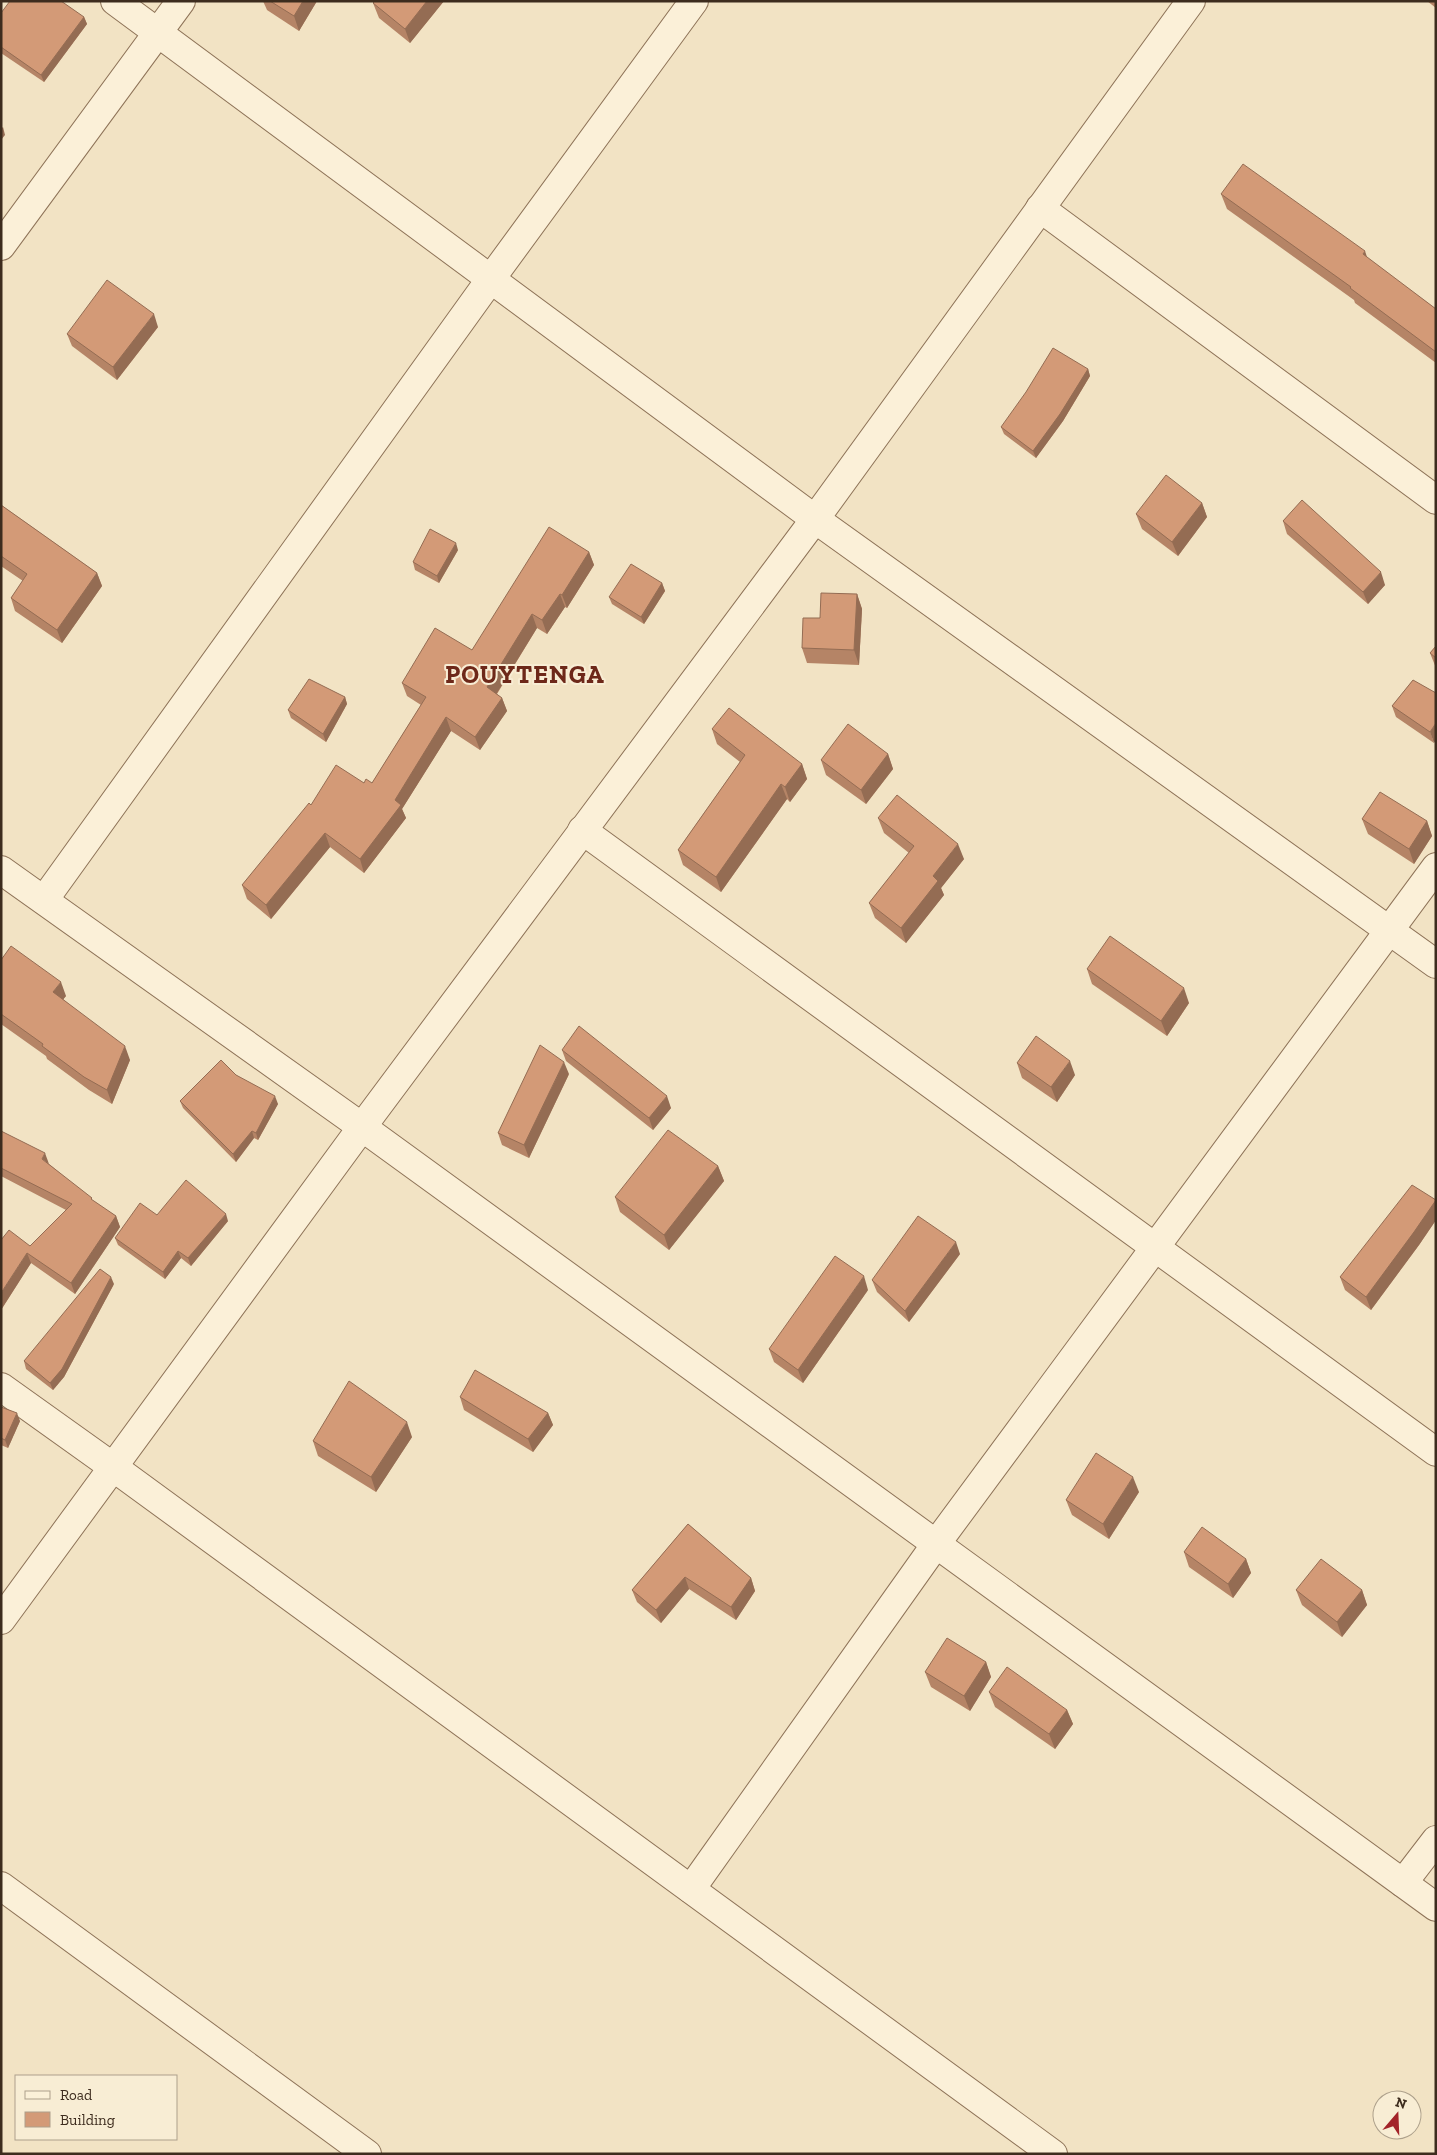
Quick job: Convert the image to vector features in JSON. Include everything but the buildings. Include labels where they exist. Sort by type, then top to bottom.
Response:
[{"type":"street","points":[[115,1],[815,519],[1436,964]]},
{"type":"street","points":[[1,246],[181,1]]},
{"type":"street","points":[[44,900],[490,280],[694,1]]},
{"type":"street","points":[[1,1620],[362,1127],[815,519],[1191,1]]},
{"type":"street","points":[[1040,208],[1436,500]]},
{"type":"street","points":[[582,830],[1436,1452]]},
{"type":"street","points":[[691,1889],[936,1544],[1436,867]]},
{"type":"street","points":[[1,870],[362,1127],[1436,1907]]},
{"type":"street","points":[[1,1387],[114,1466],[1053,2154]]},
{"type":"street","points":[[1403,1883],[1436,1840]]},
{"type":"street","points":[[1,1886],[367,2154]]},
{"type":"district","name":"POUYTENGA","points":[[525,674]]}]
